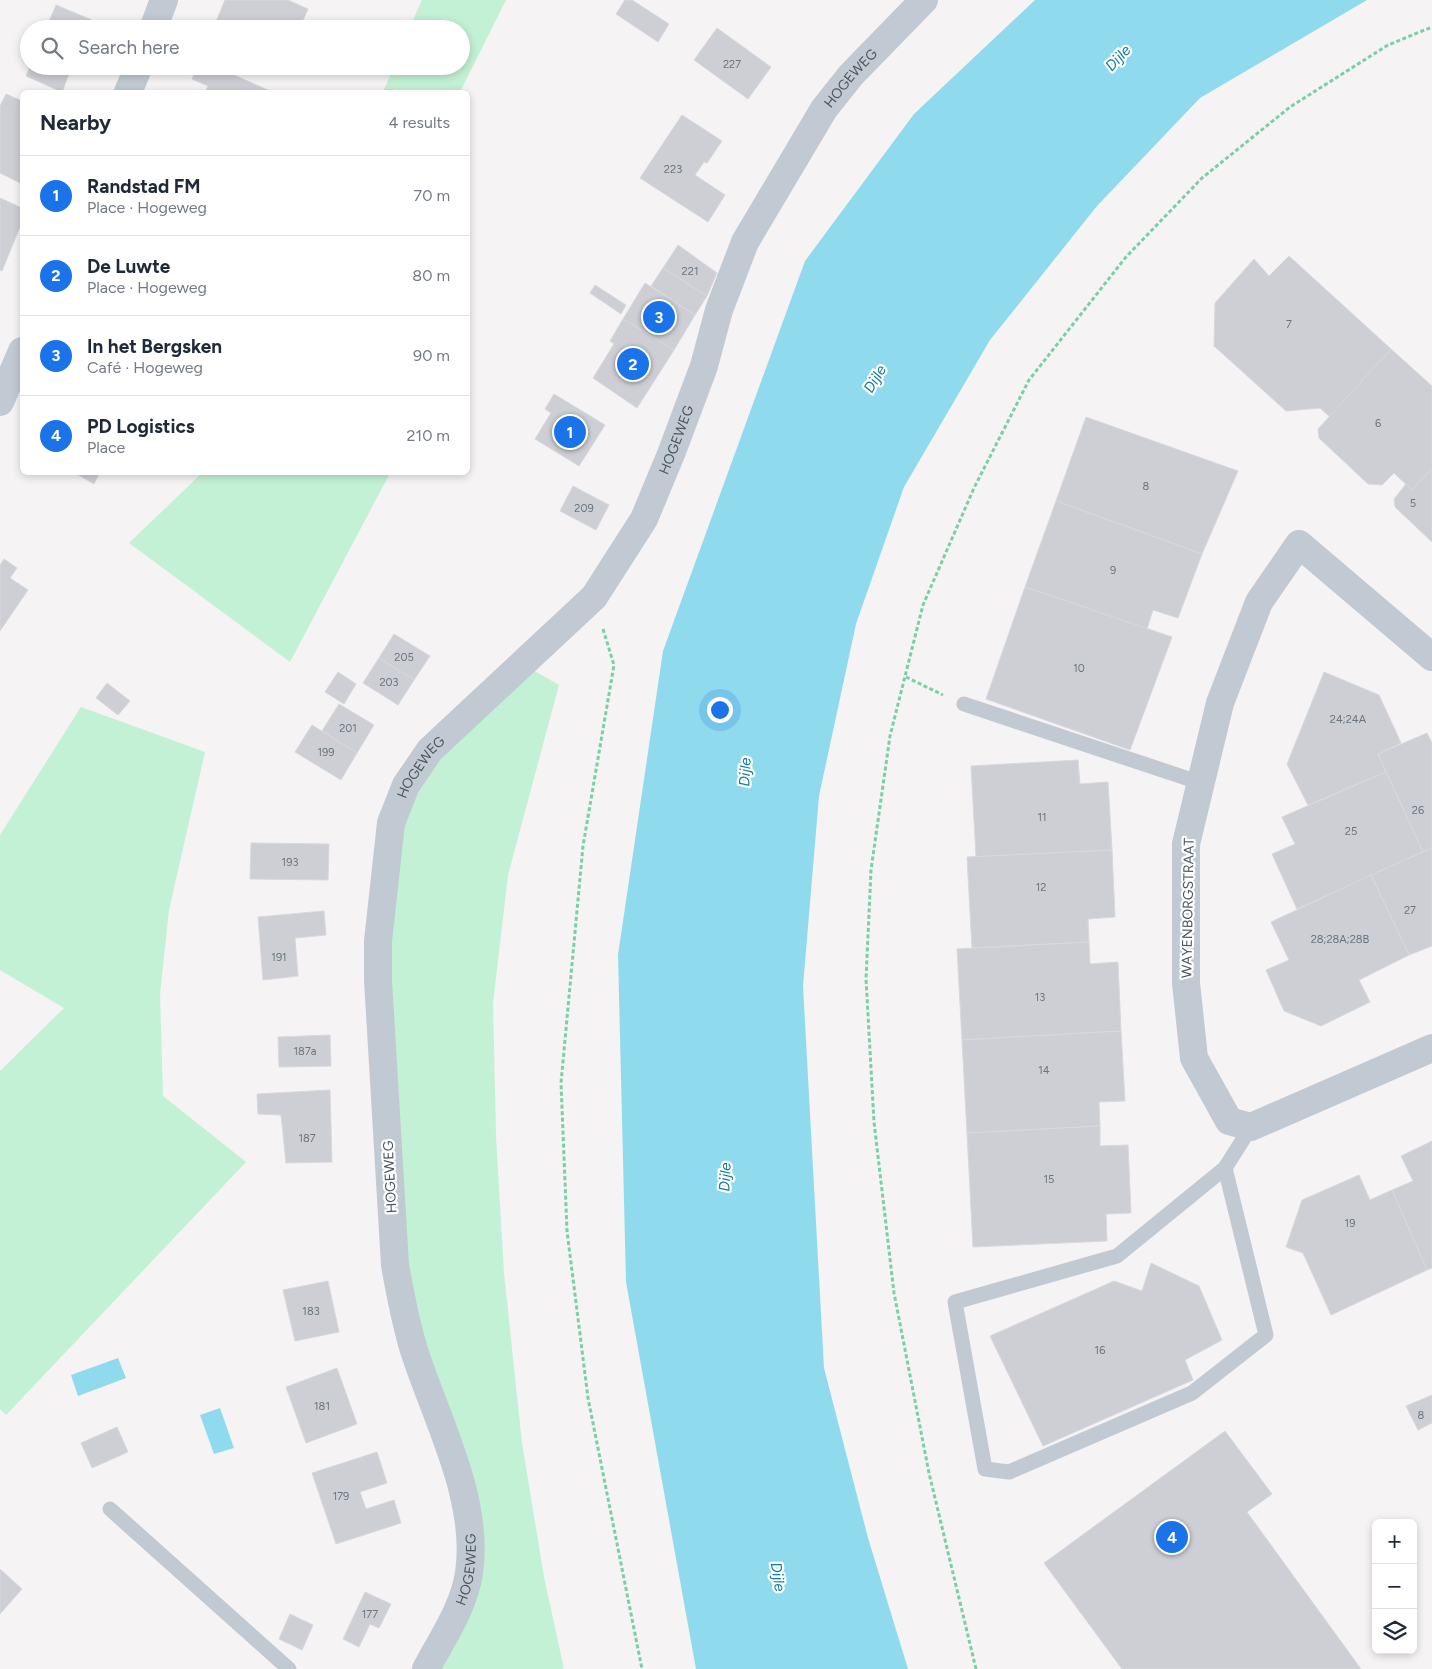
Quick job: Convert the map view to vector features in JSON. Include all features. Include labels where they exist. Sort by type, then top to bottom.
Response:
[{"type":"street","points":[[156,20],[164,0]]},
{"type":"street","name":"HOGEWEG","points":[[426,1669],[462,1603],[469,1573],[470,1524],[464,1494],[413,1347],[402,1306],[395,1265],[378,970],[378,941],[391,823],[406,785],[430,750],[594,597],[644,519],[668,462],[704,366],[719,310],[745,242],[824,109],[851,75],[924,0]]},
{"type":"street","points":[[129,90],[135,75]]},
{"type":"street","points":[[0,402],[20,356]]},
{"type":"street","name":"WAYENBORGSTRAAT","points":[[1251,1127],[1229,1121],[1194,1058],[1186,983],[1186,844],[1220,703],[1259,602],[1299,544],[1432,657]]},
{"type":"street","points":[[1251,1127],[1432,1048]]},
{"type":"lane","points":[[964,704],[1201,783]]},
{"type":"lane","points":[[1225,1168],[1266,1335],[1192,1393],[1009,1472],[984,1469],[956,1302],[1117,1256],[1225,1168],[1251,1127]]},
{"type":"lane","points":[[110,1509],[289,1669]]},
{"type":"path","points":[[976,1669],[970,1652],[929,1473],[894,1293],[874,1122],[866,979],[871,870],[890,736],[923,605],[974,488],[1029,380],[1126,257],[1202,178],[1290,107],[1388,45],[1432,26]]},
{"type":"path","points":[[594,597],[614,665],[583,846],[561,1083],[567,1231],[588,1398],[642,1669]]},
{"type":"path","points":[[906,677],[964,704]]},
{"type":"green space","points":[[422,0],[506,0],[470,72],[470,20],[413,20]]},
{"type":"green space","points":[[390,75],[468,75],[461,90],[384,90]]},
{"type":"green space","points":[[200,475],[389,475],[290,662],[129,543]]},
{"type":"green space","points":[[531,669],[559,685],[508,875],[493,1003],[496,1136],[504,1273],[522,1443],[544,1577],[564,1669],[437,1669],[471,1597],[408,1298],[388,976],[401,823],[425,773]]},
{"type":"green space","points":[[81,707],[205,752],[169,910],[160,994],[163,1096],[246,1162],[6,1415],[0,1409],[0,1071],[64,1008],[0,970],[0,835]]},
{"type":"water","name":"Dijle","points":[[1035,0],[1367,0],[1200,98],[1097,206],[990,340],[904,487],[856,624],[819,796],[803,986],[824,1368],[868,1538],[908,1669],[696,1669],[626,1282],[618,955],[663,651],[805,261],[914,114]]},
{"type":"water","points":[[118,1358],[126,1378],[78,1396],[71,1375]]},
{"type":"water","points":[[220,1408],[234,1448],[214,1454],[200,1415]]},
{"type":"building","points":[[225,0],[288,0],[308,9],[303,20],[217,20]]},
{"type":"building","points":[[625,0],[632,0],[669,24],[658,42],[616,14]]},
{"type":"building","points":[[56,5],[92,20],[50,20]]},
{"type":"building","points":[[717,28],[771,67],[748,99],[694,60]]},
{"type":"building","points":[[69,75],[63,90],[58,90],[26,76]]},
{"type":"building","points":[[194,75],[234,75],[268,90],[206,90],[208,86],[192,79]]},
{"type":"building","points":[[6,94],[20,100],[20,183],[0,173],[0,106]]},
{"type":"building","points":[[682,115],[722,141],[707,163],[704,162],[695,175],[725,195],[708,222],[640,178]]},
{"type":"building","points":[[0,198],[20,207],[20,227],[2,271],[0,270]]},
{"type":"building","points":[[678,245],[717,273],[707,296],[663,268]]},
{"type":"building","points":[[1289,256],[1391,349],[1330,417],[1320,408],[1286,411],[1214,346],[1215,303],[1254,259],[1269,276]]},
{"type":"building","points":[[663,268],[707,296],[695,315],[651,286]]},
{"type":"building","points":[[645,283],[695,315],[674,350],[623,319]]},
{"type":"building","points":[[595,285],[626,305],[621,314],[590,293]]},
{"type":"building","points":[[623,319],[674,350],[637,408],[593,378],[614,344],[610,341]]},
{"type":"building","points":[[1391,349],[1432,386],[1432,468],[1412,490],[1394,473],[1382,485],[1368,484],[1319,438],[1318,429]]},
{"type":"building","points":[[554,394],[605,425],[579,466],[535,439],[551,413],[545,409]]},
{"type":"building","points":[[1086,417],[1238,471],[1202,554],[1056,501]]},
{"type":"building","points":[[1432,468],[1432,542],[1395,507],[1394,499],[1406,484],[1412,490]]},
{"type":"building","points":[[78,475],[98,475],[94,484]]},
{"type":"building","points":[[573,486],[609,505],[596,530],[560,511]]},
{"type":"building","points":[[1056,501],[1202,554],[1178,618],[1153,610],[1147,629],[1025,587]]},
{"type":"building","points":[[4,559],[17,568],[10,578],[28,590],[0,631],[0,565]]},
{"type":"building","points":[[1025,587],[1172,637],[1130,750],[986,699]]},
{"type":"building","points":[[394,634],[430,656],[414,680],[379,658]]},
{"type":"building","points":[[379,658],[414,680],[398,705],[363,683]]},
{"type":"building","points":[[338,672],[356,684],[344,704],[325,692]]},
{"type":"building","points":[[1324,672],[1379,695],[1401,743],[1378,754],[1386,772],[1308,805],[1287,764]]},
{"type":"building","points":[[107,683],[130,701],[118,715],[96,698]]},
{"type":"building","points":[[339,704],[374,725],[357,753],[322,731]]},
{"type":"building","points":[[312,725],[357,753],[341,780],[295,752]]},
{"type":"building","points":[[1427,733],[1432,743],[1432,848],[1423,852],[1378,754]]},
{"type":"building","points":[[1078,760],[1080,784],[1108,782],[1112,850],[976,857],[971,766]]},
{"type":"building","points":[[1386,772],[1423,852],[1297,909],[1272,854],[1295,844],[1282,817]]},
{"type":"building","points":[[251,843],[329,844],[328,880],[250,879]]},
{"type":"building","points":[[1432,848],[1432,946],[1409,955],[1371,875]]},
{"type":"building","points":[[1112,850],[1115,917],[1088,919],[1089,942],[972,948],[967,857]]},
{"type":"building","points":[[1371,875],[1409,955],[1359,980],[1370,1002],[1321,1026],[1284,1011],[1266,970],[1289,960],[1271,922]]},
{"type":"building","points":[[324,911],[326,935],[295,938],[298,976],[263,980],[258,917]]},
{"type":"building","points":[[1089,942],[1090,964],[1118,962],[1121,1031],[962,1040],[957,949]]},
{"type":"building","points":[[1121,1031],[1125,1101],[1099,1102],[1100,1126],[967,1133],[962,1040]]},
{"type":"building","points":[[330,1035],[331,1066],[279,1067],[278,1037]]},
{"type":"building","points":[[330,1090],[332,1162],[286,1163],[281,1115],[258,1114],[257,1094]]},
{"type":"building","points":[[1100,1126],[1100,1146],[1128,1145],[1131,1213],[1106,1214],[1107,1241],[973,1247],[967,1133]]},
{"type":"building","points":[[1432,1141],[1432,1268],[1427,1270],[1392,1190],[1413,1181],[1401,1156]]},
{"type":"building","points":[[1359,1175],[1370,1200],[1392,1190],[1427,1270],[1331,1315],[1303,1253],[1286,1247],[1302,1200]]},
{"type":"building","points":[[1151,1263],[1199,1286],[1222,1340],[1185,1360],[1193,1380],[1043,1446],[990,1336],[1114,1281],[1142,1291]]},
{"type":"building","points":[[328,1281],[339,1332],[295,1341],[283,1290]]},
{"type":"building","points":[[337,1368],[357,1424],[306,1443],[286,1387]]},
{"type":"building","points":[[1432,1395],[1432,1423],[1418,1430],[1406,1406]]},
{"type":"building","points":[[117,1427],[128,1452],[92,1468],[81,1443]]},
{"type":"building","points":[[1225,1431],[1272,1494],[1247,1512],[1361,1669],[1122,1669],[1044,1563]]},
{"type":"building","points":[[377,1452],[387,1483],[360,1492],[366,1509],[394,1500],[401,1523],[336,1544],[312,1473]]},
{"type":"building","points":[[0,1569],[22,1589],[0,1614]]},
{"type":"building","points":[[365,1592],[391,1604],[379,1628],[370,1624],[359,1647],[343,1639]]},
{"type":"building","points":[[290,1614],[313,1625],[302,1650],[279,1639]]},
{"type":"place","name":"In het Bergsken","points":[[659,317]]},
{"type":"place","name":"De Luwte","points":[[633,364]]},
{"type":"place","name":"Randstad FM","points":[[570,432]]},
{"type":"place","name":"PD Logistics","points":[[1172,1537]]}]
